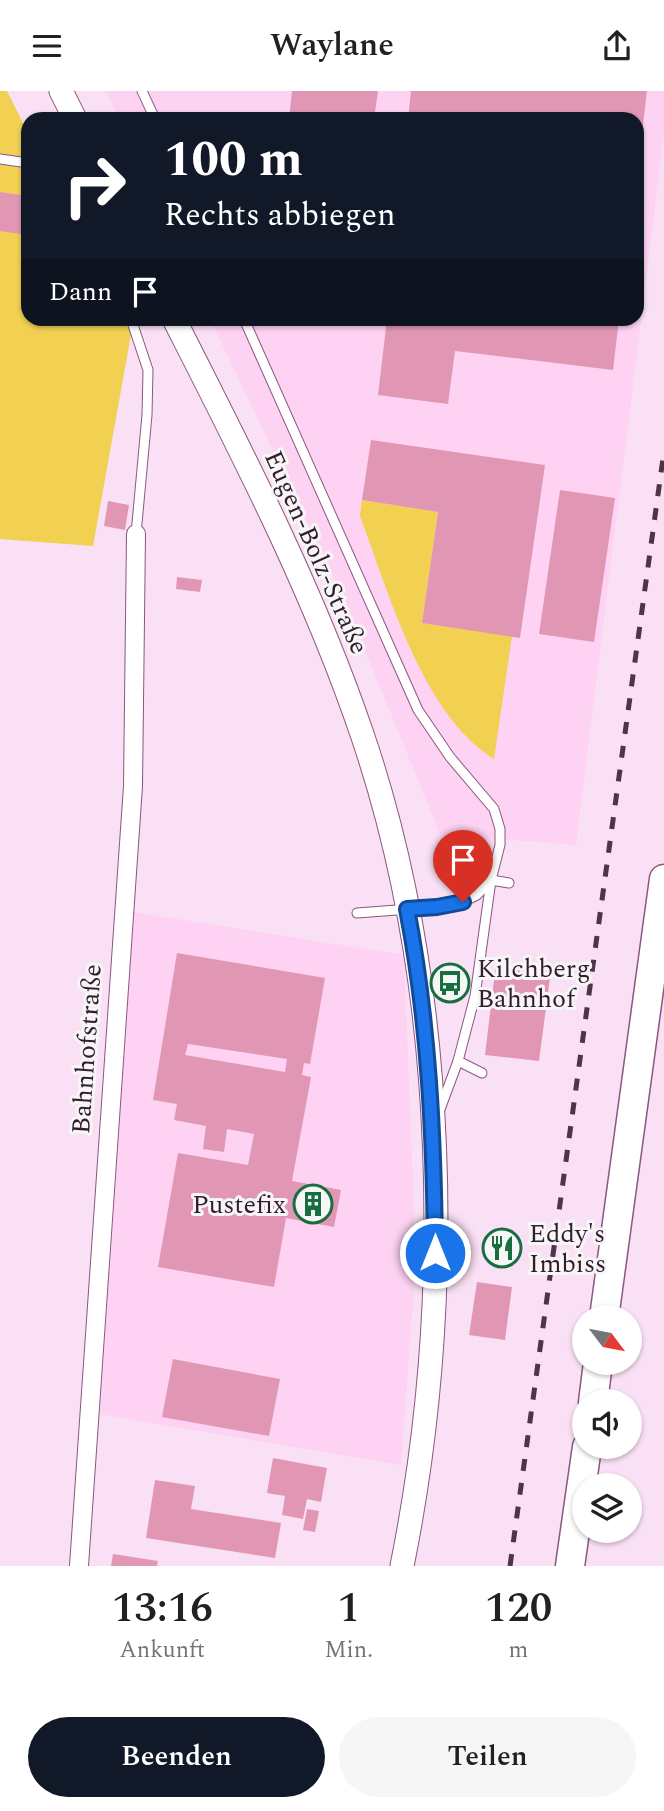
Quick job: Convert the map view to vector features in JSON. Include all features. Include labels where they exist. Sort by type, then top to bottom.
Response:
[{"type":"main road","points":[[606,1305],[664,879]]},
{"type":"main road","points":[[570,1566],[585,1459]]},
{"type":"street","points":[[61,91],[72,112]]},
{"type":"street","name":"Eugen-Bolz-Straße","points":[[178,326],[274,519],[305,588],[355,714],[387,818],[407,909]]},
{"type":"street","name":"Bahnhofstraße","points":[[79,1566],[133,786],[136,534]]},
{"type":"street","points":[[402,1566],[420,1453],[431,1352],[435,1253],[427,1042],[407,909]]},
{"type":"lane","points":[[145,94],[152,112]]},
{"type":"lane","points":[[0,159],[21,162]]},
{"type":"lane","points":[[133,326],[148,370],[147,415],[136,534]]},
{"type":"lane","points":[[247,326],[418,710],[450,757],[494,809],[500,829],[500,845],[491,880],[475,996],[458,1061],[432,1132]]},
{"type":"lane","points":[[491,880],[509,883]]},
{"type":"lane","points":[[357,913],[437,907],[463,902],[477,895],[491,880]]},
{"type":"lane","points":[[458,1061],[482,1073]]},
{"type":"shaded area","points":[[0,91],[7,91],[21,119],[21,326],[135,326],[132,329],[93,546],[0,539]]},
{"type":"shaded area","points":[[106,91],[664,91],[664,134],[644,296],[644,112],[116,112]]},
{"type":"shaded area","points":[[213,326],[640,326],[576,845],[440,834],[345,601]]},
{"type":"shaded area","points":[[362,500],[438,512],[422,623],[512,636],[494,759],[469,739],[447,713],[428,683],[396,615],[360,516]]},
{"type":"shaded area","points":[[134,912],[404,955],[416,1260],[401,1465],[100,1414]]},
{"type":"building","points":[[292,91],[378,91],[375,112],[290,112]]},
{"type":"building","points":[[411,91],[647,91],[644,116],[644,112],[409,112]]},
{"type":"building","points":[[0,192],[21,195],[21,234],[0,231]]},
{"type":"building","points":[[386,326],[618,326],[613,370],[455,351],[448,404],[378,395]]},
{"type":"building","points":[[371,440],[545,465],[520,638],[422,623],[438,512],[362,500]]},
{"type":"building","points":[[560,490],[615,498],[594,642],[539,634]]},
{"type":"building","points":[[108,501],[129,505],[125,530],[104,526]]},
{"type":"building","points":[[177,577],[202,580],[200,592],[176,589]]},
{"type":"building","points":[[177,953],[325,978],[310,1064],[304,1063],[302,1075],[311,1077],[292,1181],[341,1190],[334,1227],[286,1218],[274,1287],[158,1267],[178,1153],[248,1165],[254,1134],[227,1129],[224,1152],[203,1149],[206,1126],[174,1120],[177,1104],[153,1100]],"holes":[[[188,1044],[287,1059],[285,1072],[185,1055]]]},
{"type":"building","points":[[496,964],[551,970],[539,1061],[485,1055]]},
{"type":"building","name":"Eddy's Imbiss","points":[[495,1233],[513,1235],[509,1264],[491,1262]]},
{"type":"building","points":[[477,1282],[512,1287],[505,1340],[469,1335]]},
{"type":"building","points":[[173,1359],[280,1379],[269,1436],[162,1417]]},
{"type":"building","points":[[273,1458],[327,1468],[321,1502],[307,1499],[303,1519],[282,1515],[285,1496],[267,1493]]},
{"type":"building","points":[[155,1480],[195,1486],[191,1509],[281,1523],[275,1558],[146,1538]]},
{"type":"building","points":[[307,1509],[319,1511],[315,1532],[303,1530]]},
{"type":"building","points":[[113,1554],[158,1561],[157,1566],[111,1566]]},
{"type":"railway","points":[[510,1566],[664,451]]},
{"type":"place","name":"Kilchberg Bahnhof","points":[[450,983]]},
{"type":"place","name":"Pustefix","points":[[313,1204]]},
{"type":"place","name":"Eddy's Imbiss","points":[[502,1248]]},
{"type":"route","points":[[435,1253],[427,1042],[407,909],[463,902]]}]
